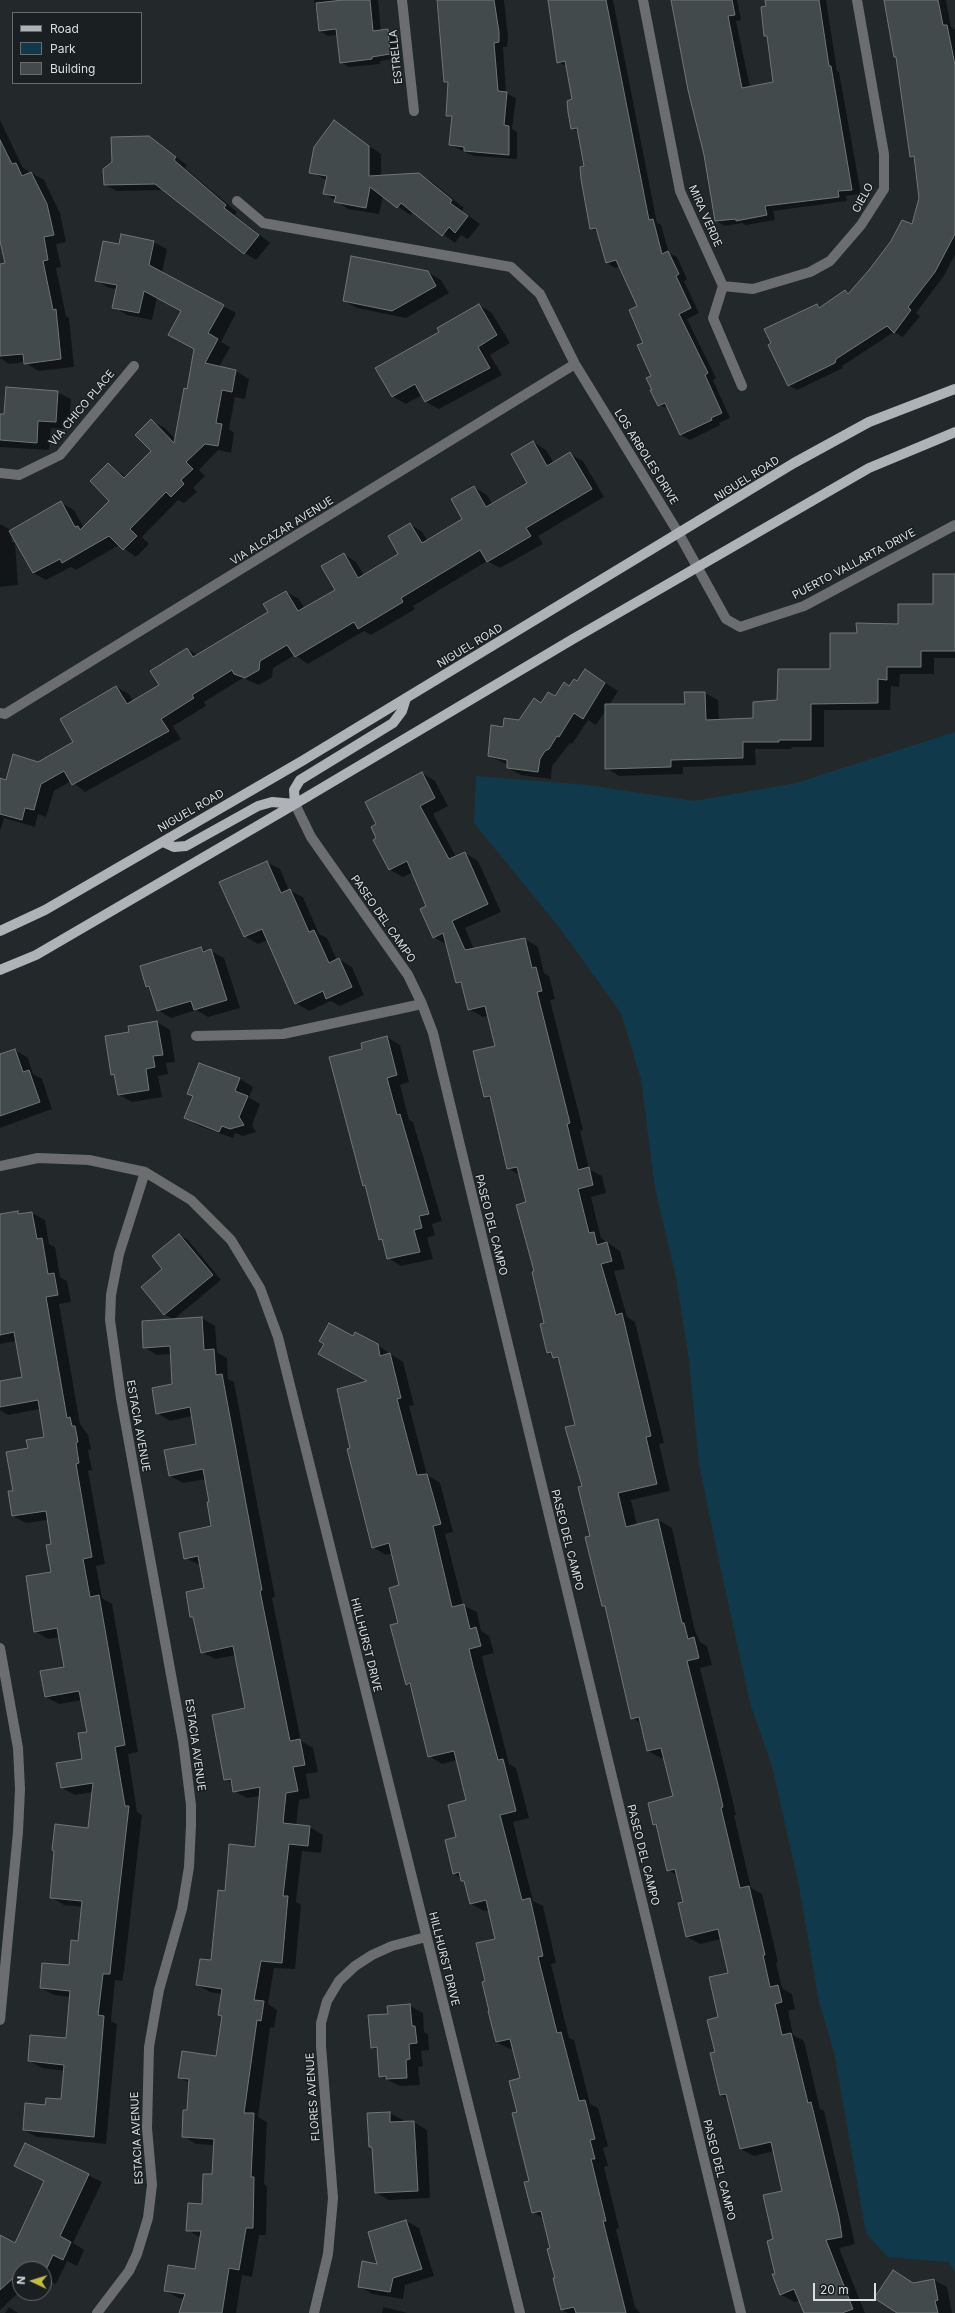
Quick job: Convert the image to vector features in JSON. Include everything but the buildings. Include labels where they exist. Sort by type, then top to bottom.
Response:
[{"type":"main road","name":"NIGUEL ROAD","points":[[0,931],[45,910],[163,842],[406,698],[794,464],[869,422],[955,389]]},
{"type":"main road","points":[[0,970],[36,954],[869,468],[955,432]]},
{"type":"main road","points":[[295,804],[294,790],[300,780],[393,723],[402,711],[406,698]]},
{"type":"main road","points":[[163,842],[174,847],[186,846],[258,806],[272,802],[295,804]]},
{"type":"street","name":"ESTRELLA","points":[[402,0],[414,111]]},
{"type":"street","name":"MIRA VERDE","points":[[643,0],[680,191],[723,286]]},
{"type":"street","name":"CIELO","points":[[723,286],[753,288],[810,272],[830,261],[861,225],[884,189],[884,154],[857,0]]},
{"type":"street","name":"LOS ARBOLES DRIVE","points":[[237,201],[263,223],[511,267],[540,294],[575,364],[679,534],[726,619],[740,627]]},
{"type":"street","points":[[723,286],[713,318],[742,386]]},
{"type":"street","name":"VIA ALCAZAR AVENUE","points":[[0,713],[5,714],[575,364]]},
{"type":"street","name":"VIA CHICO PLACE","points":[[0,473],[19,475],[60,455],[134,366]]},
{"type":"street","name":"PUERTO VALLARTA DRIVE","points":[[740,627],[804,606],[955,525]]},
{"type":"street","name":"PASEO DEL CAMPO","points":[[295,804],[311,837],[408,975],[422,1004],[437,1048],[741,2313]]},
{"type":"street","points":[[196,1036],[283,1034],[422,1004]]},
{"type":"street","name":"HILLHURST DRIVE","points":[[0,1166],[38,1158],[89,1160],[144,1172],[191,1200],[231,1240],[260,1288],[278,1337],[520,2313]]},
{"type":"street","name":"ESTACIA AVENUE","points":[[97,2313],[128,2271],[138,2254],[148,2218],[152,2185],[147,2128],[149,2047],[159,1990],[186,1889],[191,1824],[191,1805],[183,1741],[119,1390],[110,1320],[111,1295],[119,1254],[144,1172]]},
{"type":"street","points":[[0,1648],[18,1748],[20,1789],[18,1832],[0,2020]]},
{"type":"street","name":"FLORES AVENUE","points":[[314,2313],[328,2254],[333,2198],[321,2046],[321,2023],[327,2001],[339,1981],[355,1966],[372,1955],[392,1946],[426,1937]]},
{"type":"green space","points":[[955,732],[955,2272],[949,2262],[888,2257],[866,2233],[834,2052],[819,2002],[799,1886],[772,1766],[750,1703],[699,1464],[689,1360],[676,1277],[655,1189],[641,1079],[621,1013],[559,927],[474,823],[476,776],[588,785],[694,801],[796,783]]}]
